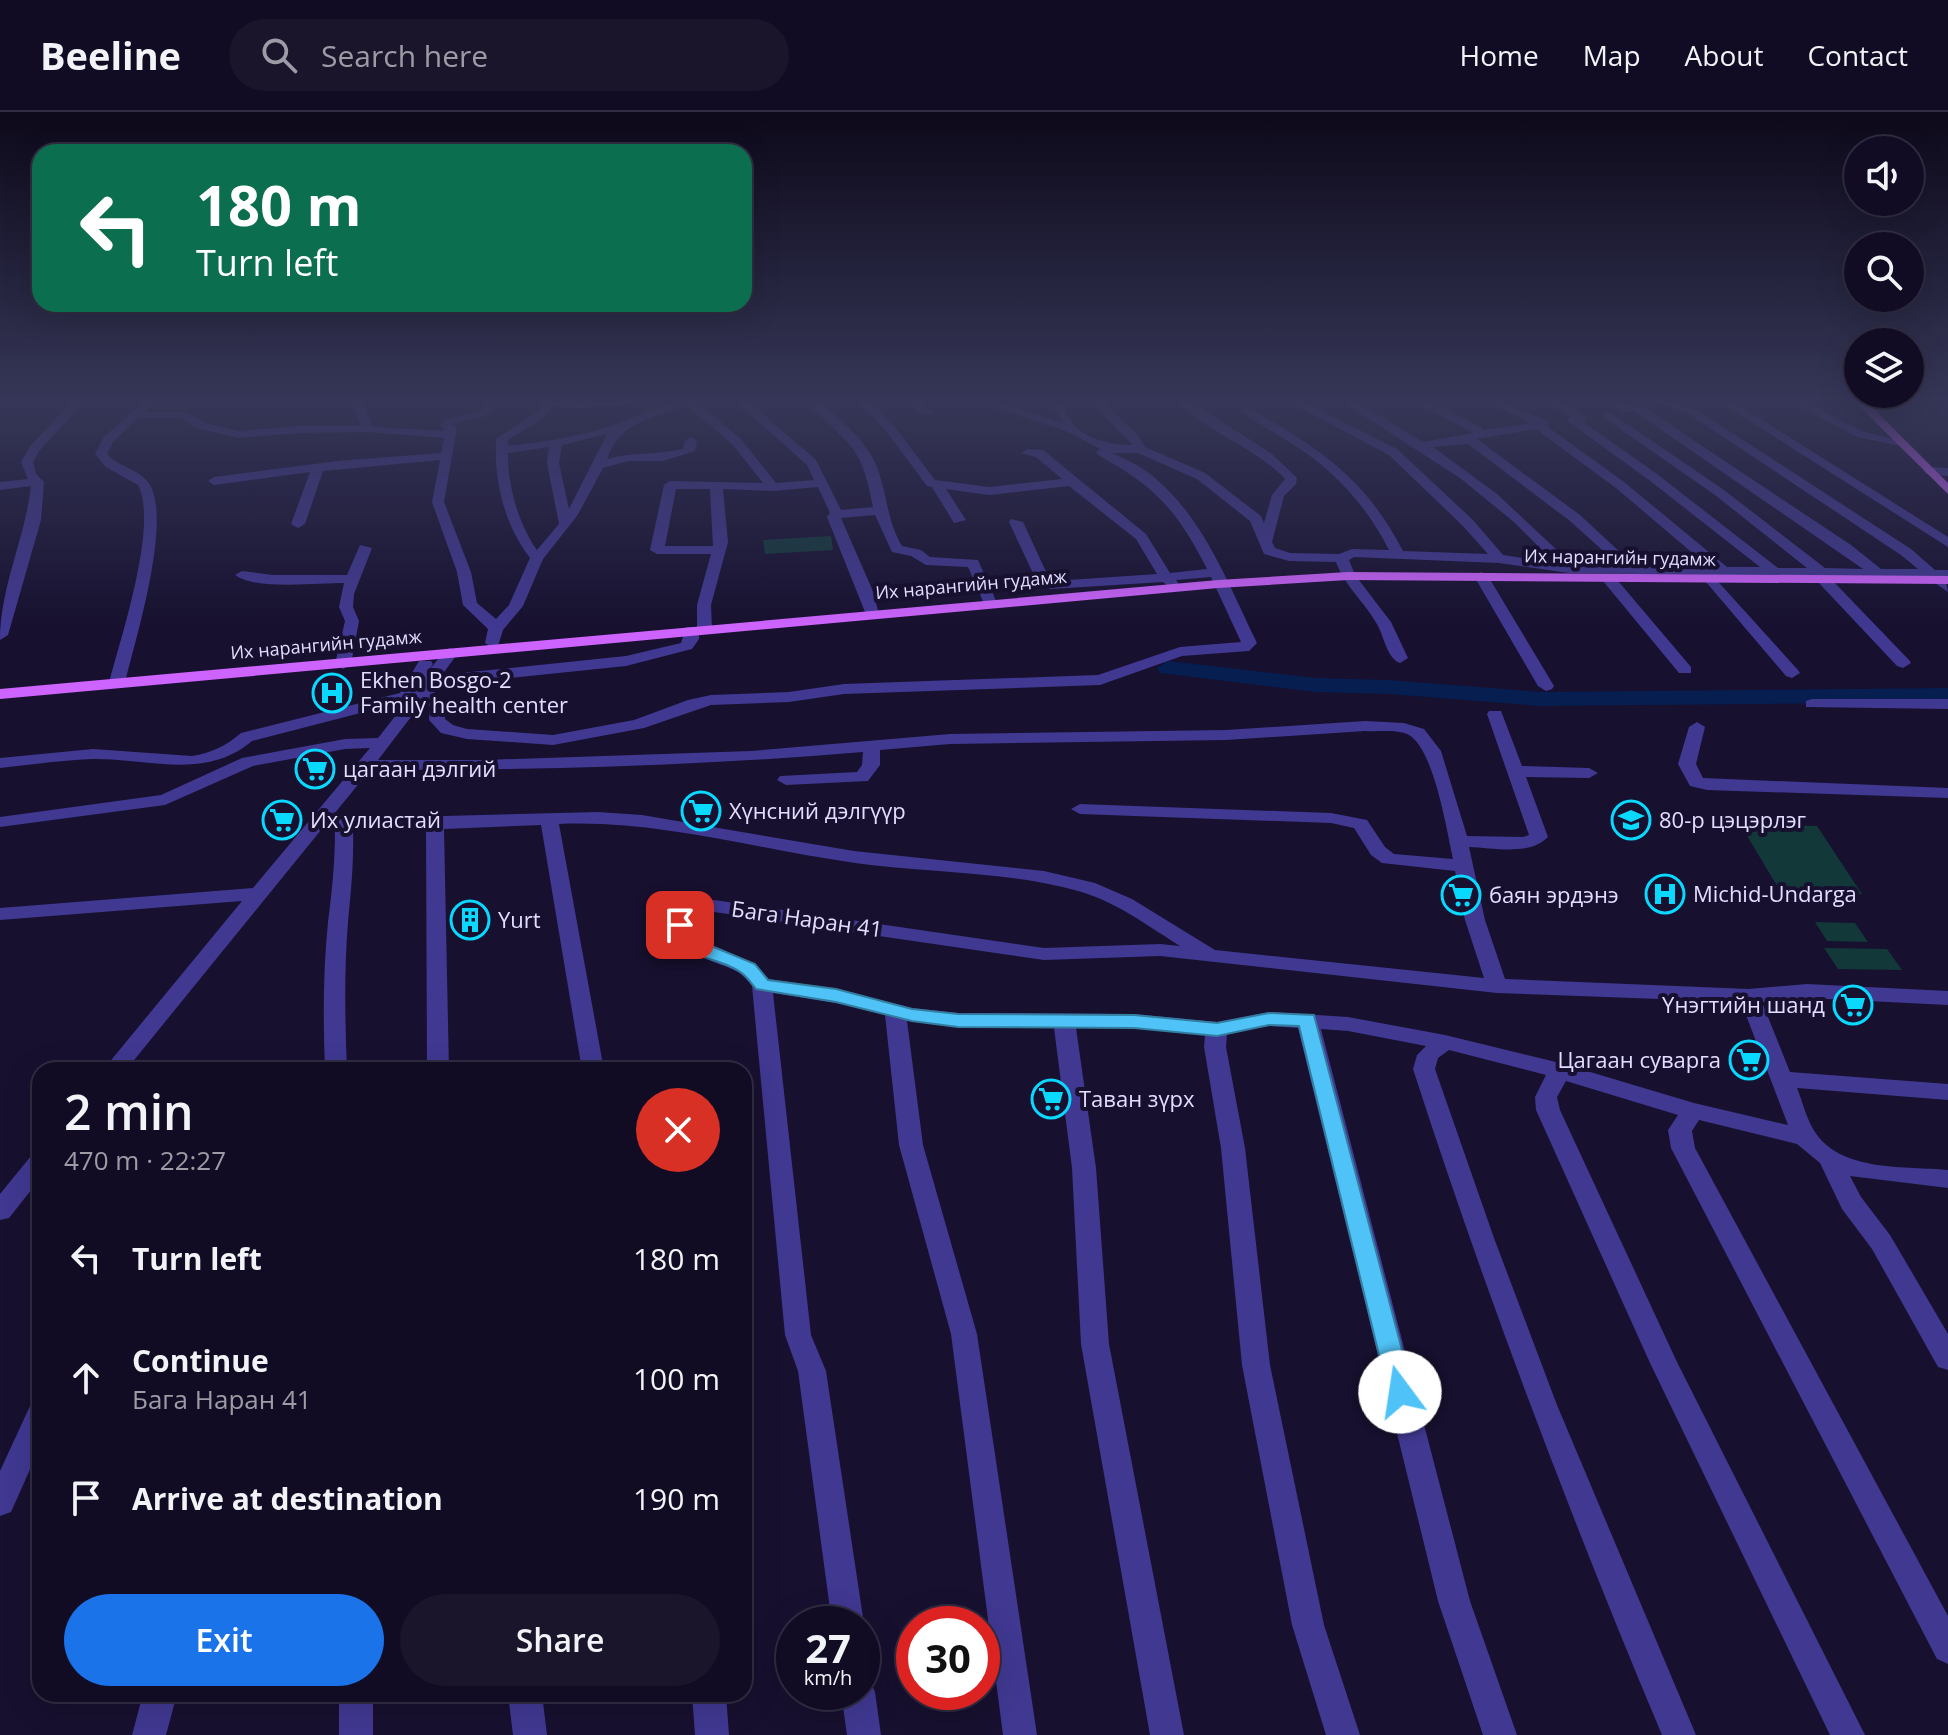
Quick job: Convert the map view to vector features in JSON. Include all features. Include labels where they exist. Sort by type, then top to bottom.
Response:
[{"type":"main road","name":"Их нарангийн гудамж","points":[[0,694],[990,603],[1216,578],[1717,575],[1943,579]]},
{"type":"street","points":[[32,477],[38,482]]},
{"type":"street","points":[[117,683],[152,516],[148,494],[137,477]]},
{"type":"street","points":[[148,494],[153,489],[156,477]]},
{"type":"street","points":[[214,481],[248,477]]},
{"type":"street","points":[[298,524],[315,477]]},
{"type":"street","points":[[442,477],[438,502],[464,572],[470,605],[485,615],[496,629]]},
{"type":"street","points":[[503,477],[521,538],[537,558]]},
{"type":"street","points":[[556,477],[565,523]]},
{"type":"street","points":[[492,649],[496,629],[516,606],[537,558],[558,538],[592,477]]},
{"type":"street","points":[[765,477],[773,487]]},
{"type":"street","points":[[820,477],[837,514],[834,517],[865,589],[872,614]]},
{"type":"street","points":[[874,477],[878,511],[897,549],[916,553],[926,561],[968,561],[976,565],[990,603]]},
{"type":"street","points":[[926,477],[937,485],[989,491],[1072,482]]},
{"type":"street","points":[[1066,477],[1141,537],[1170,582]]},
{"type":"street","points":[[0,763],[93,754],[192,761],[211,758],[234,748],[247,737],[280,731],[406,696],[423,673],[428,678],[438,707],[437,720],[447,729],[489,738],[553,740],[638,724],[711,700],[789,697],[844,689],[1100,680],[1180,652],[1244,648],[1249,643],[1216,578],[1212,563],[1179,511],[1144,477]]},
{"type":"street","points":[[1202,477],[1256,519],[1267,539],[1269,551],[1279,556],[1341,558],[1352,553],[1398,554],[1499,559],[1569,569],[1717,575],[1775,572],[1825,577]]},
{"type":"street","points":[[1267,539],[1278,495],[1292,481],[1289,477]]},
{"type":"street","points":[[1347,477],[1388,531],[1398,554]]},
{"type":"street","points":[[1418,477],[1468,523],[1499,559]]},
{"type":"street","points":[[1466,477],[1516,514],[1569,569]]},
{"type":"street","points":[[1524,477],[1632,570]]},
{"type":"street","points":[[1609,477],[1717,575],[1792,673]]},
{"type":"street","points":[[1653,477],[1775,572]]},
{"type":"street","points":[[1697,477],[1825,577],[1903,663]]},
{"type":"street","points":[[1745,477],[1882,577]]},
{"type":"street","points":[[1791,477],[1943,579]]},
{"type":"street","points":[[1847,477],[1948,543]]},
{"type":"street","points":[[0,486],[38,482]]},
{"type":"street","points":[[0,635],[34,520],[38,482]]},
{"type":"street","points":[[719,550],[657,550],[670,485],[773,487],[824,483]]},
{"type":"street","points":[[428,678],[626,661],[687,646],[697,630],[719,550],[716,485]]},
{"type":"street","points":[[937,485],[959,520]]},
{"type":"street","points":[[837,514],[878,511]]},
{"type":"street","points":[[1016,522],[1043,581],[1051,585],[1116,587]]},
{"type":"street","points":[[343,664],[352,621],[346,607],[351,579],[365,548]]},
{"type":"street","points":[[1341,558],[1348,576],[1384,622],[1400,658]]},
{"type":"street","points":[[242,575],[272,579],[351,579]]},
{"type":"street","points":[[1481,576],[1546,686]]},
{"type":"street","points":[[1608,578],[1685,670]]},
{"type":"street","points":[[120,1062],[382,743],[428,678],[450,653]]},
{"type":"street","points":[[1812,704],[1948,704]]},
{"type":"street","points":[[1460,841],[1526,843],[1539,837],[1495,714]]},
{"type":"street","points":[[363,765],[484,765],[720,757],[950,739],[1226,735],[1365,726],[1404,728],[1418,733],[1432,751],[1460,841],[1475,920],[1497,986]]},
{"type":"street","points":[[1697,727],[1687,764],[1696,782],[1707,785],[1948,793]]},
{"type":"street","points":[[0,822],[165,800],[221,771],[248,762],[345,744],[382,743]]},
{"type":"street","points":[[786,780],[862,777],[871,765],[872,745]]},
{"type":"street","points":[[1516,771],[1589,773]]},
{"type":"street","points":[[1080,809],[1331,818],[1361,824],[1378,851],[1389,859],[1464,866]]},
{"type":"street","points":[[313,825],[435,824],[598,817],[642,820],[854,857],[1044,877],[1088,887],[1125,903],[1210,956],[1497,986],[1749,996],[1807,991],[1948,998]]},
{"type":"street","points":[[549,820],[592,1062]]},
{"type":"street","points":[[435,824],[438,1062]]},
{"type":"street","points":[[336,1062],[334,1015],[338,923],[345,875],[344,825]]},
{"type":"street","points":[[0,914],[257,894]]},
{"type":"street","name":"Бага Наран 41","points":[[1210,956],[1160,950],[1044,954],[714,906],[689,912],[680,925],[680,934],[687,943],[748,968],[762,985],[958,1020],[1134,1021],[1217,1029],[1269,1019],[1307,1019],[1397,1031],[1560,1071],[1693,1111],[1805,1137]]},
{"type":"street","points":[[762,985],[798,1335],[812,1371],[845,1606]]},
{"type":"street","points":[[1749,996],[1805,1137],[1815,1151],[1831,1162],[1897,1175],[1948,1179]]},
{"type":"street","points":[[895,1010],[911,1145],[964,1334],[1020,1735]]},
{"type":"street","points":[[1307,1019],[1454,1601],[1500,1735]]},
{"type":"street","points":[[1064,1020],[1084,1168],[1095,1344],[1167,1735]]},
{"type":"street","points":[[1217,1029],[1215,1047],[1233,1148],[1256,1365],[1308,1625],[1343,1735]]},
{"type":"street","points":[[1445,1042],[1428,1055],[1424,1069],[1456,1168],[1570,1477],[1679,1735]]},
{"type":"street","points":[[1560,1071],[1546,1097],[1548,1110],[1664,1363],[1848,1735]]},
{"type":"street","points":[[1781,1079],[1948,1092]]},
{"type":"street","points":[[1693,1111],[1680,1130],[1683,1148],[1948,1648]]},
{"type":"street","points":[[1831,1162],[1851,1202],[1881,1242],[1948,1359]]},
{"type":"street","points":[[0,1211],[32,1172]]},
{"type":"street","points":[[0,1503],[32,1433]]},
{"type":"street","points":[[149,1735],[158,1702]]},
{"type":"street","points":[[356,1702],[356,1735]]},
{"type":"street","points":[[526,1702],[530,1735]]},
{"type":"street","points":[[710,1702],[712,1735]]},
{"type":"street","points":[[861,1710],[864,1735]]},
{"type":"green space","points":[[831,536],[833,550],[765,554],[763,540]]},
{"type":"green space","points":[[1740,824],[1817,826],[1862,894],[1780,891]]},
{"type":"green space","points":[[1815,922],[1855,923],[1868,942],[1827,941]]},
{"type":"green space","points":[[1824,948],[1887,949],[1902,970],[1838,969]]},
{"type":"waterway","points":[[1168,668],[1316,685],[1389,687],[1541,699],[1948,695]]},
{"type":"place","name":"Ekhen Bosgo-2 Family health center","points":[[332,693]]},
{"type":"place","name":"цагаан дэлгий","points":[[315,769]]},
{"type":"place","name":"Хүнсний дэлгүүр","points":[[701,811]]},
{"type":"place","name":"Их улиастай","points":[[282,820]]},
{"type":"place","name":"80-р цэцэрлэг","points":[[1631,820]]},
{"type":"place","name":"Michid-Undarga","points":[[1665,894]]},
{"type":"place","name":"баян эрдэнэ","points":[[1461,895]]},
{"type":"place","name":"Yurt","points":[[470,920]]},
{"type":"place","name":"Үнэгтийн шанд","points":[[1853,1005]]},
{"type":"place","name":"Цагаан суварга","points":[[1749,1060]]},
{"type":"place","name":"Таван зүрх","points":[[1051,1099]]},
{"type":"route","points":[[680,925],[680,934],[687,943],[748,968],[762,985],[836,996],[912,1015],[958,1020],[1134,1021],[1217,1029],[1269,1019],[1307,1019],[1400,1392]]}]
